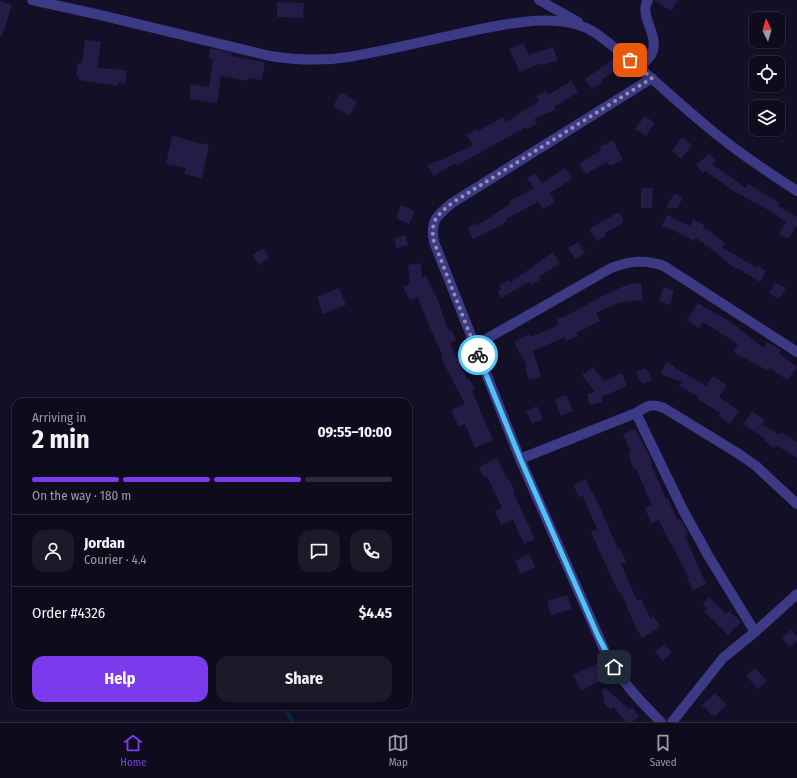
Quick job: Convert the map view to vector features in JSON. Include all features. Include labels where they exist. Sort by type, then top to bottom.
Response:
[{"type":"street","points":[[32,0],[270,56],[289,59],[347,57],[486,28],[527,22],[559,22],[585,27]]},
{"type":"street","points":[[539,0],[585,27],[612,46],[735,149],[797,191]]},
{"type":"street","points":[[640,68],[652,53],[654,41],[645,10],[648,0]]},
{"type":"street","points":[[652,78],[452,203],[442,211],[435,220],[432,230],[434,242],[474,346],[520,458],[608,658],[632,693],[661,722]]},
{"type":"street","points":[[474,346],[611,268],[633,261],[643,261],[654,262],[664,266],[797,352]]},
{"type":"street","points":[[520,458],[636,413],[648,406],[656,405],[664,408],[739,454],[756,466],[797,504]]},
{"type":"street","points":[[636,413],[683,510],[709,557],[755,632]]},
{"type":"street","points":[[672,722],[723,658],[755,632],[797,594]]},
{"type":"building","points":[[654,0],[678,0],[671,11]]},
{"type":"building","points":[[0,1],[12,5],[2,36],[0,36]]},
{"type":"building","points":[[277,2],[304,3],[303,18],[277,17]]},
{"type":"building","points":[[85,40],[101,42],[97,68],[127,70],[125,84],[118,83],[118,86],[79,80],[79,77],[76,76],[78,63],[82,63]]},
{"type":"building","points":[[523,43],[529,55],[553,47],[558,61],[542,65],[541,63],[520,72],[509,49]]},
{"type":"building","points":[[210,48],[232,53],[231,56],[265,62],[262,80],[249,78],[248,81],[221,76],[217,103],[189,99],[191,84],[209,87],[213,59],[209,58]]},
{"type":"building","points":[[616,57],[624,65],[601,80],[603,82],[592,89],[585,79]]},
{"type":"building","points":[[571,81],[578,92],[554,107],[555,110],[534,119],[537,124],[527,129],[526,127],[456,166],[455,163],[434,176],[427,166],[473,145],[466,135],[477,129],[478,131],[503,117],[506,122],[539,101],[536,96],[546,91],[548,95]]},
{"type":"building","points":[[341,92],[357,102],[349,116],[333,106]]},
{"type":"building","points":[[645,116],[655,123],[646,136],[635,129]]},
{"type":"building","points":[[172,136],[209,145],[202,178],[184,174],[186,168],[166,164]]},
{"type":"building","points":[[682,137],[692,145],[681,159],[672,151]]},
{"type":"building","points":[[613,140],[623,160],[610,166],[607,162],[586,174],[579,164],[601,150],[600,147]]},
{"type":"building","points":[[709,154],[716,161],[712,164],[746,188],[748,184],[772,198],[780,203],[778,206],[797,217],[797,225],[789,239],[779,234],[786,222],[756,202],[755,203],[732,190],[705,171],[703,173],[696,165]]},
{"type":"building","points":[[565,168],[572,179],[550,193],[555,202],[543,209],[538,202],[506,219],[507,221],[498,227],[473,239],[468,228],[477,223],[478,225],[511,203],[510,201],[534,188],[527,178],[535,173],[542,183]]},
{"type":"building","points":[[641,188],[653,188],[652,208],[641,208]]},
{"type":"building","points":[[675,193],[683,198],[677,208],[666,208]]},
{"type":"building","points":[[401,205],[415,211],[409,224],[396,218]]},
{"type":"building","points":[[619,212],[623,219],[623,223],[605,233],[606,235],[597,241],[589,229]]},
{"type":"building","points":[[667,215],[690,226],[693,219],[704,225],[703,227],[725,243],[722,247],[757,268],[758,266],[766,271],[760,282],[727,263],[728,262],[696,238],[694,241],[662,226]]},
{"type":"building","points":[[405,235],[408,245],[396,248],[394,238]]},
{"type":"building","points":[[578,242],[585,253],[575,259],[568,248]]},
{"type":"building","points":[[263,248],[269,258],[259,265],[252,255]]},
{"type":"building","points":[[553,252],[560,263],[539,277],[541,279],[531,285],[529,282],[501,298],[498,292],[501,289],[499,285],[508,280],[510,283]]},
{"type":"building","points":[[421,263],[422,278],[426,276],[436,296],[448,330],[451,329],[456,340],[450,343],[467,379],[469,378],[475,389],[472,391],[493,440],[475,448],[465,424],[459,427],[451,410],[465,404],[441,358],[443,357],[418,297],[410,301],[403,287],[410,284],[408,265]]},
{"type":"building","points":[[775,282],[786,288],[779,299],[769,293]]},
{"type":"building","points":[[641,283],[643,300],[618,303],[596,313],[600,321],[576,333],[578,336],[566,341],[565,337],[533,351],[541,376],[529,380],[525,367],[527,366],[514,342],[529,334],[531,337],[559,325],[557,319],[568,315],[604,295],[629,284]]},
{"type":"building","points":[[663,287],[674,290],[670,305],[659,301]]},
{"type":"building","points":[[339,288],[346,305],[323,314],[317,297]]},
{"type":"building","points":[[698,303],[731,322],[764,348],[767,342],[781,350],[779,353],[797,367],[787,380],[770,368],[768,371],[743,357],[742,358],[733,351],[738,344],[703,322],[699,328],[687,320]]},
{"type":"building","points":[[666,362],[675,366],[675,368],[706,386],[713,376],[727,385],[719,397],[739,411],[730,424],[719,416],[720,413],[698,399],[699,397],[679,386],[682,382],[661,374]]},
{"type":"building","points":[[593,367],[604,381],[622,373],[627,386],[601,397],[602,402],[589,405],[587,394],[595,392],[582,375]]},
{"type":"building","points":[[646,368],[652,380],[642,384],[636,372]]},
{"type":"building","points":[[566,395],[573,411],[561,416],[555,399]]},
{"type":"building","points":[[537,406],[543,419],[532,424],[526,411]]},
{"type":"building","points":[[752,411],[765,420],[762,424],[779,435],[781,432],[797,442],[797,458],[776,445],[774,448],[764,441],[765,439],[743,424]]},
{"type":"building","points":[[635,429],[649,455],[651,464],[666,499],[668,498],[677,520],[680,519],[684,525],[688,535],[685,536],[706,584],[693,590],[687,578],[689,578],[659,520],[651,523],[645,508],[652,505],[636,469],[634,470],[628,453],[631,452],[623,434]]},
{"type":"building","points":[[497,458],[508,480],[509,479],[515,492],[513,492],[535,539],[524,544],[513,520],[501,525],[495,511],[502,508],[487,476],[484,477],[479,467]]},
{"type":"building","points":[[585,479],[598,503],[618,549],[620,548],[626,562],[621,564],[637,601],[641,599],[650,618],[653,616],[659,624],[659,628],[642,638],[635,626],[621,592],[619,593],[591,532],[597,529],[582,495],[579,497],[573,485]]},
{"type":"building","points":[[529,554],[535,567],[521,574],[515,561]]},
{"type":"building","points":[[567,595],[572,609],[551,615],[547,601]]},
{"type":"building","points":[[709,597],[726,614],[729,611],[741,622],[728,635],[704,611],[707,609],[703,603]]},
{"type":"building","points":[[791,630],[797,636],[797,641],[790,647],[782,638]]},
{"type":"building","points":[[665,644],[672,653],[663,661],[655,652]]},
{"type":"building","points":[[598,663],[605,679],[581,690],[573,675]]},
{"type":"building","points":[[755,668],[767,681],[758,689],[746,676]]},
{"type":"building","points":[[605,688],[629,709],[632,707],[639,716],[632,722],[626,722],[614,707],[611,710],[602,701],[605,698],[601,692]]},
{"type":"building","points":[[715,693],[727,705],[714,717],[702,705]]},
{"type":"waterway","points":[[286,710],[293,722]]},
{"type":"way so far","points":[[478,355],[434,242],[432,230],[435,220],[442,211],[452,203],[652,78],[630,60]]},
{"type":"route","points":[[478,355],[520,458],[598,636],[608,658],[614,667]]}]
